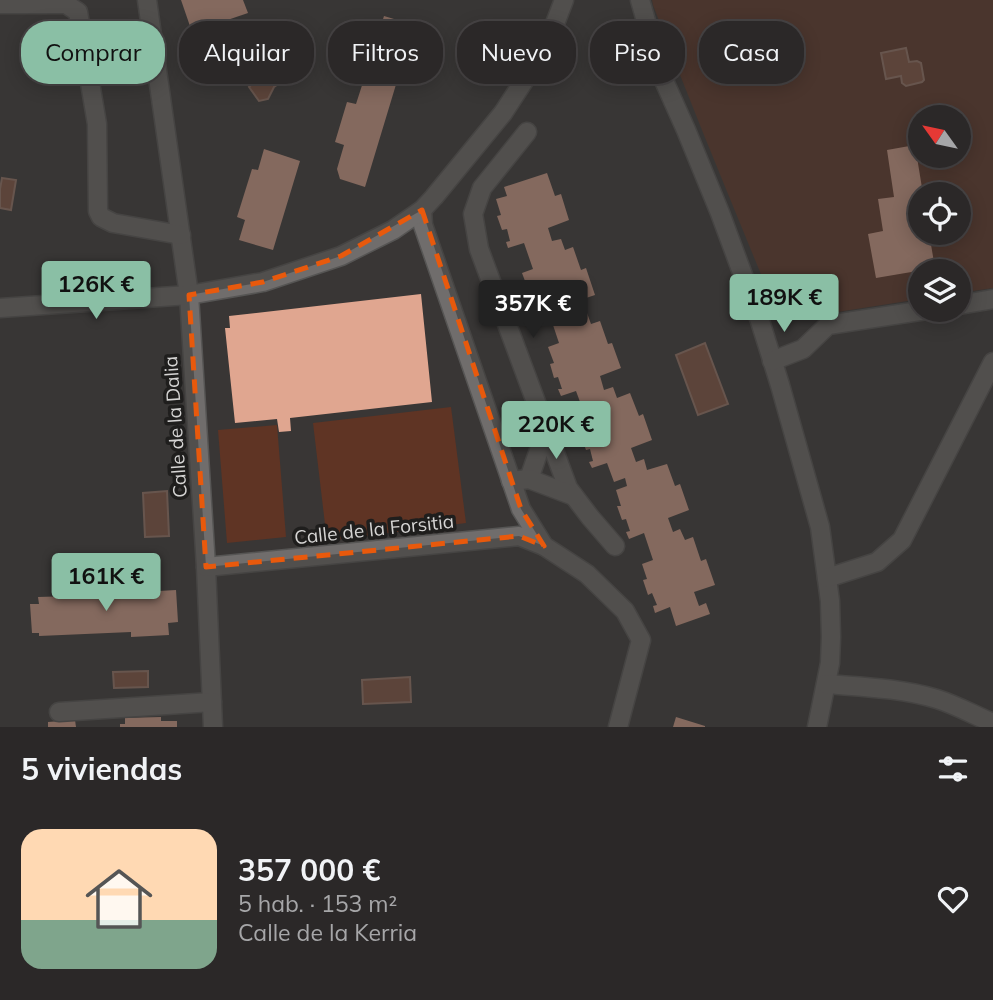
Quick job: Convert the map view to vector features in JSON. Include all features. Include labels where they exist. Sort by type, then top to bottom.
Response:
[{"type":"street","name":"Calle de la Dalia","points":[[147,0],[189,295],[213,727]]},
{"type":"street","points":[[0,308],[189,295],[263,282],[341,256],[393,230],[422,210],[503,113],[546,47],[564,0]]},
{"type":"street","points":[[639,0],[661,74],[720,213],[760,321],[820,527],[830,601],[831,637],[827,684],[817,727]]},
{"type":"street","points":[[0,4],[66,4],[78,12],[97,124],[98,211],[102,217],[113,223],[181,236]]},
{"type":"street","points":[[527,132],[482,188],[473,214],[479,248],[568,488],[615,546]]},
{"type":"street","points":[[422,210],[423,225],[520,480],[521,509],[544,546],[587,574],[625,611],[640,640],[618,727]]},
{"type":"street","points":[[971,302],[993,299]]},
{"type":"street","points":[[772,361],[803,349],[828,325],[908,313]]},
{"type":"street","points":[[827,578],[877,562],[902,540],[993,362]]},
{"type":"street","points":[[520,480],[547,430]]},
{"type":"street","points":[[520,480],[574,496]]},
{"type":"street","name":"Calle de la Forsitia","points":[[206,567],[519,536],[544,546]]},
{"type":"street","points":[[827,684],[916,694],[937,699],[993,723]]},
{"type":"street","points":[[59,712],[212,702]]},
{"type":"highlighted area","points":[[422,210],[521,509],[544,546],[519,536],[206,567],[189,295],[263,282],[341,256]]},
{"type":"shaded area","points":[[652,0],[993,0],[993,288],[971,291],[971,259],[908,259],[908,301],[780,321],[684,84],[685,21],[659,21]]},
{"type":"shaded area","points":[[906,48],[909,62],[921,63],[924,80],[906,86],[902,83],[901,76],[886,79],[881,53]]},
{"type":"shaded area","points":[[252,84],[278,84],[268,99],[259,101],[249,87]]},
{"type":"shaded area","points":[[2,178],[16,180],[11,210],[0,208]]},
{"type":"shaded area","points":[[705,343],[728,404],[698,415],[676,355]]},
{"type":"shaded area","points":[[451,407],[466,523],[327,541],[313,423]]},
{"type":"shaded area","points":[[277,425],[286,537],[227,543],[218,430]]},
{"type":"shaded area","points":[[167,491],[169,536],[145,537],[143,493]]},
{"type":"shaded area","points":[[148,671],[148,687],[114,688],[113,672]]},
{"type":"shaded area","points":[[410,677],[411,702],[363,704],[362,680]]},
{"type":"building","points":[[181,0],[243,0],[248,13],[224,21],[188,21]]},
{"type":"building","points":[[384,16],[401,21],[382,21]]},
{"type":"building","points":[[362,84],[396,84],[365,187],[340,179],[337,169],[344,145],[335,142],[347,102],[356,104]]},
{"type":"building","points":[[908,146],[908,168],[919,168],[921,182],[908,182],[908,245],[931,245],[933,259],[908,259],[908,273],[876,278],[868,234],[883,231],[878,199],[894,197],[887,150]]},
{"type":"building","points":[[264,149],[300,161],[273,250],[239,240],[245,220],[237,217],[252,169],[258,170]]},
{"type":"building","points":[[547,173],[555,196],[561,194],[569,220],[548,228],[552,241],[561,239],[565,250],[573,247],[581,270],[586,268],[595,295],[574,302],[578,316],[587,313],[591,324],[600,321],[621,368],[600,376],[604,390],[613,387],[617,398],[630,393],[639,416],[643,414],[652,440],[631,448],[636,462],[644,459],[647,470],[667,464],[675,486],[680,484],[689,510],[668,518],[673,532],[680,529],[685,540],[693,537],[701,561],[706,559],[715,585],[694,592],[699,606],[706,603],[710,614],[676,626],[670,607],[655,613],[653,606],[657,605],[652,593],[648,595],[643,580],[647,579],[642,564],[653,560],[644,533],[629,539],[626,532],[630,531],[626,519],[622,520],[617,506],[621,506],[616,490],[627,486],[625,478],[614,482],[607,463],[592,468],[589,462],[593,461],[590,449],[586,450],[578,420],[590,415],[587,408],[583,410],[576,391],[561,396],[558,377],[554,378],[550,364],[554,363],[548,347],[559,343],[550,316],[535,322],[532,303],[528,304],[524,290],[528,289],[522,273],[533,269],[524,243],[508,248],[506,242],[510,241],[507,229],[502,230],[497,216],[501,215],[496,199],[507,196],[504,187]]},
{"type":"building","points":[[421,294],[432,402],[290,418],[291,431],[279,432],[277,419],[235,423],[225,328],[230,328],[229,316]]},
{"type":"building","points":[[130,585],[142,585],[142,592],[176,590],[178,622],[168,623],[169,635],[131,637],[131,632],[39,636],[39,633],[32,633],[30,604],[39,604],[38,597],[72,596],[71,589],[80,588],[80,592],[130,589]]},
{"type":"building","points":[[161,717],[161,721],[177,721],[177,727],[120,727],[120,724],[125,724],[125,718]]},
{"type":"building","points":[[676,717],[705,726],[705,727],[673,727]]},
{"type":"building","points":[[75,720],[76,727],[48,727],[48,722]]}]
